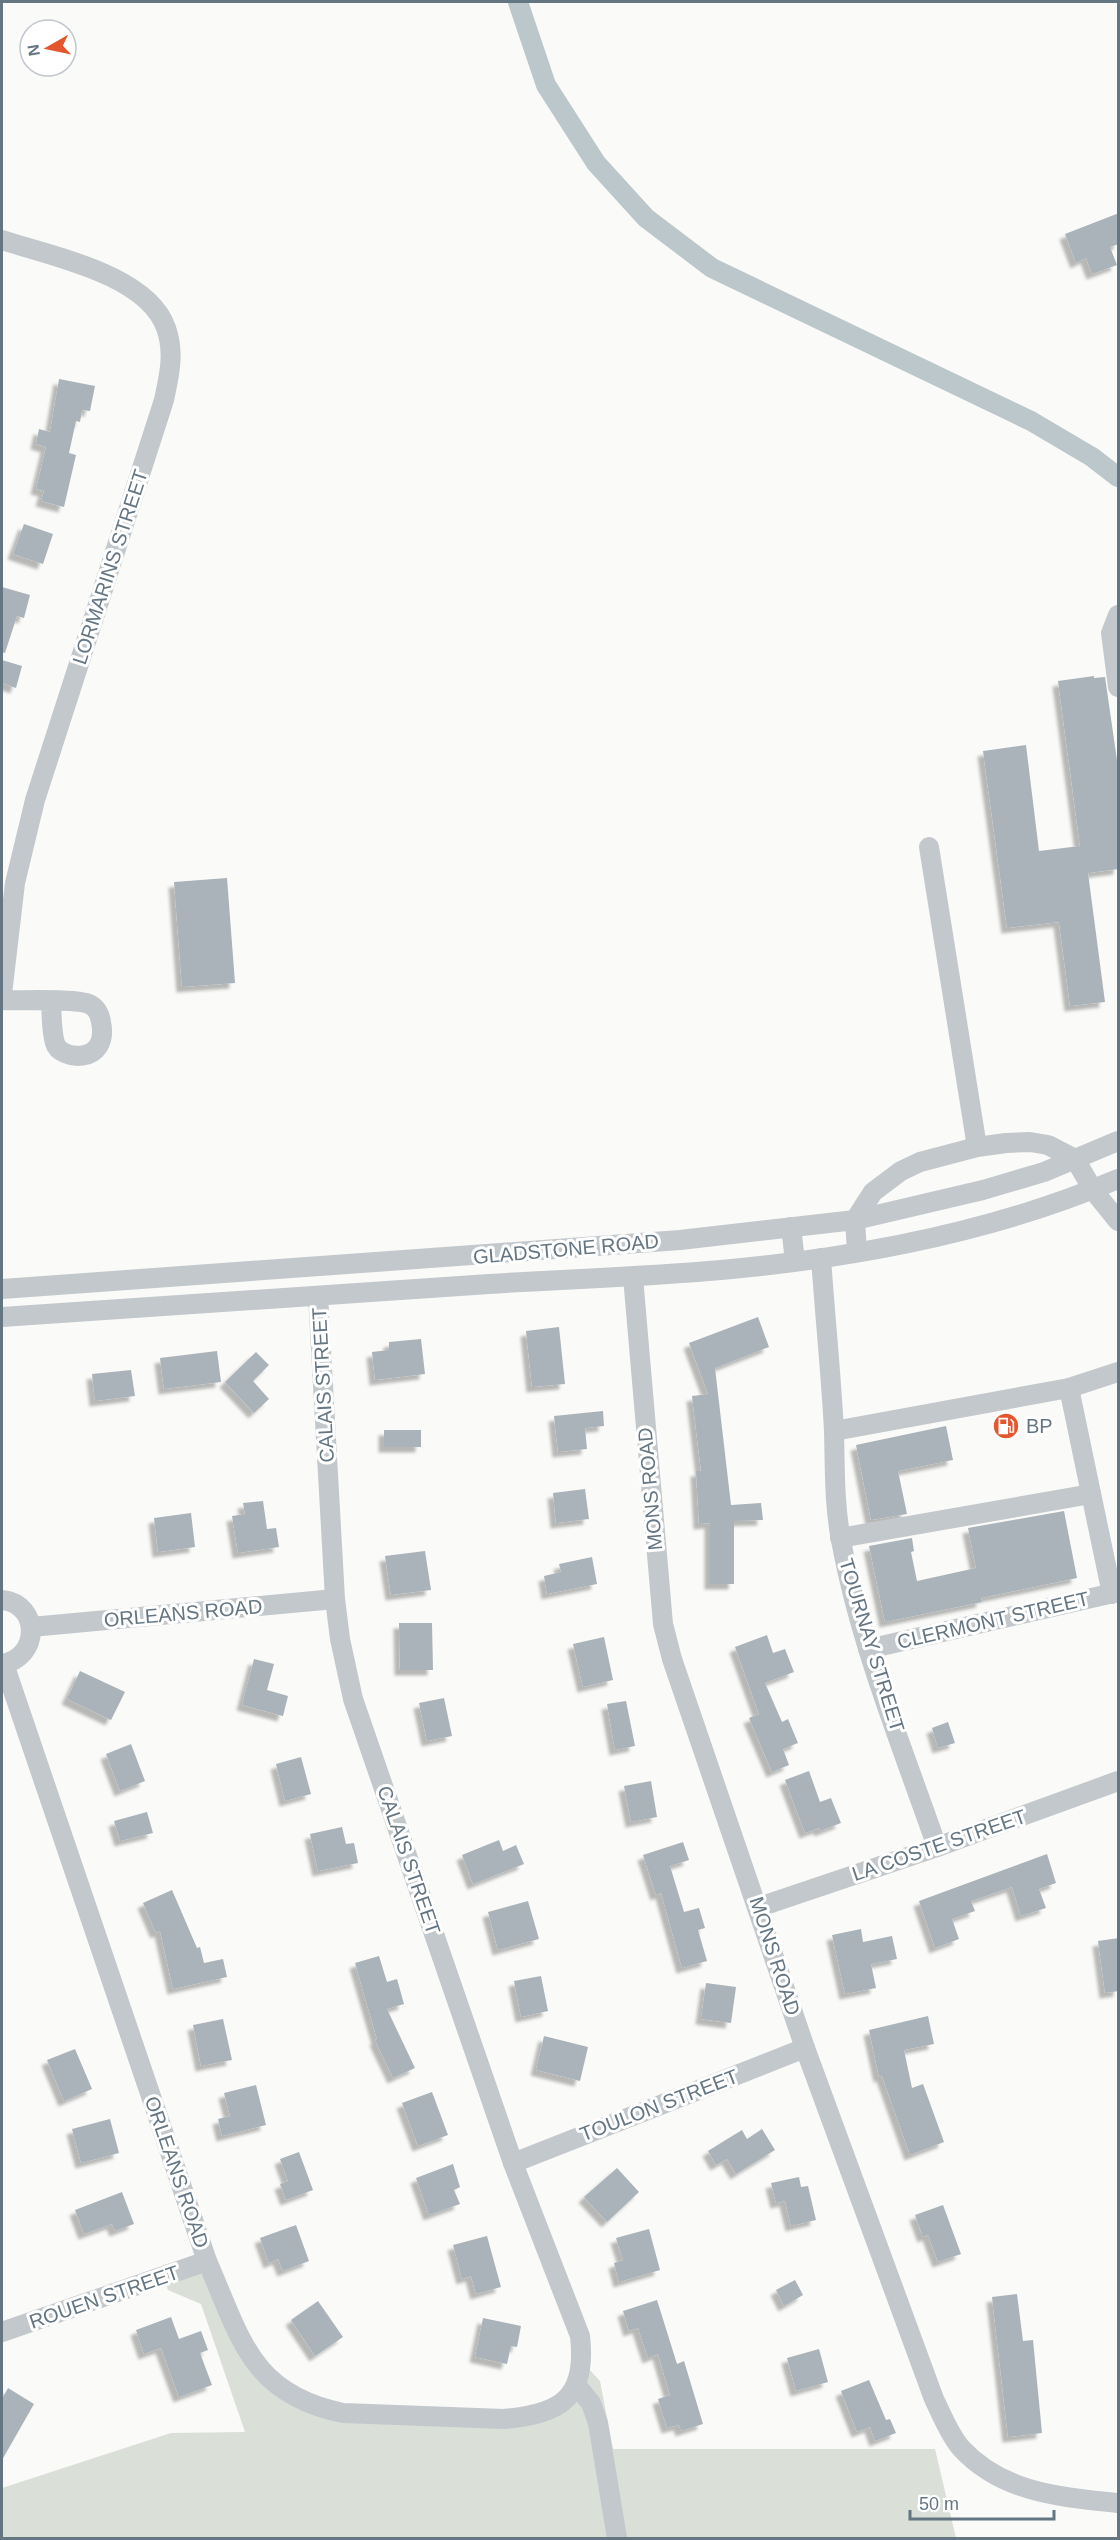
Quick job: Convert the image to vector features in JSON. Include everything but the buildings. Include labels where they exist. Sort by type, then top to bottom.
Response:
[{"type":"street","name":"LORMARINS STREET","points":[[2,240],[110,276],[136,292],[152,306],[166,327],[171,354],[170,374],[164,400],[35,800],[15,883],[2,994]]},
{"type":"street","points":[[1119,615],[1111,633],[1119,687]]},
{"type":"street","points":[[929,847],[977,1147]]},
{"type":"street","points":[[2,1000],[51,1001]]},
{"type":"street","name":"GLADSTONE ROAD","points":[[2,1289],[658,1242],[855,1220],[983,1190],[1044,1172],[1119,1141]]},
{"type":"street","points":[[857,1252],[855,1220],[873,1192],[901,1171],[920,1162],[977,1147],[1030,1142],[1048,1145],[1075,1159],[1093,1190],[1119,1221]]},
{"type":"street","name":"GLADSTONE ROAD","points":[[2,1317],[633,1277],[795,1262],[857,1252],[989,1223],[1093,1190],[1119,1179]]},
{"type":"street","points":[[792,1227],[795,1262]]},
{"type":"street","points":[[658,1242],[661,1275]]},
{"type":"street","points":[[605,1246],[609,1278]]},
{"type":"street","name":"TOURNAY STREET","points":[[821,1258],[834,1431],[835,1493],[840,1538],[852,1593],[868,1649],[937,1847]]},
{"type":"street","points":[[342,1265],[345,1275],[345,1294]]},
{"type":"street","points":[[291,1268],[288,1282],[293,1298]]},
{"type":"street","name":"MONS ROAD","points":[[633,1277],[663,1624],[672,1659],[759,1907],[805,2048],[934,2399],[960,2447],[994,2476],[1058,2497],[1119,2503]]},
{"type":"street","points":[[24,1287],[27,1308],[25,1316]]},
{"type":"street","name":"CALAIS STREET","points":[[318,1296],[335,1599],[340,1639],[353,1699],[513,2163],[580,2336],[582,2359],[571,2393]]},
{"type":"street","points":[[834,1431],[1069,1388],[1119,1372]]},
{"type":"street","points":[[1069,1388],[1115,1593]]},
{"type":"street","points":[[840,1538],[1091,1494]]},
{"type":"street","name":"CLERMONT STREET","points":[[868,1649],[1115,1593]]},
{"type":"street","name":"ORLEANS ROAD","points":[[31,1628],[335,1599]]},
{"type":"street","points":[[2,1600],[16,1604],[23,1610],[31,1628],[31,1637],[22,1655],[3,1664]]},
{"type":"street","name":"ORLEANS ROAD","points":[[3,1664],[207,2261],[248,2355],[262,2373],[280,2388],[320,2408],[343,2413],[504,2419],[538,2414],[571,2393]]},
{"type":"street","name":"LA COSTE STREET","points":[[759,1907],[937,1847],[1119,1781]]},
{"type":"street","name":"TOULON STREET","points":[[513,2163],[805,2048]]},
{"type":"street","name":"ROUEN STREET","points":[[2,2332],[207,2261]]},
{"type":"street","points":[[571,2393],[591,2403],[598,2423],[617,2538]]},
{"type":"shaded area","points":[[206,2271],[234,2347],[262,2377],[310,2407],[550,2413],[589,2369],[600,2381],[613,2449],[935,2449],[956,2538],[2,2538],[2,2488],[171,2433],[245,2432],[201,2304],[168,2290],[166,2285]]},
{"type":"waterway","points":[[518,2],[546,85],[596,163],[646,218],[712,268],[1031,421],[1092,457],[1118,477]]},
{"type":"place","name":"BP","points":[[1006,1426]]}]
